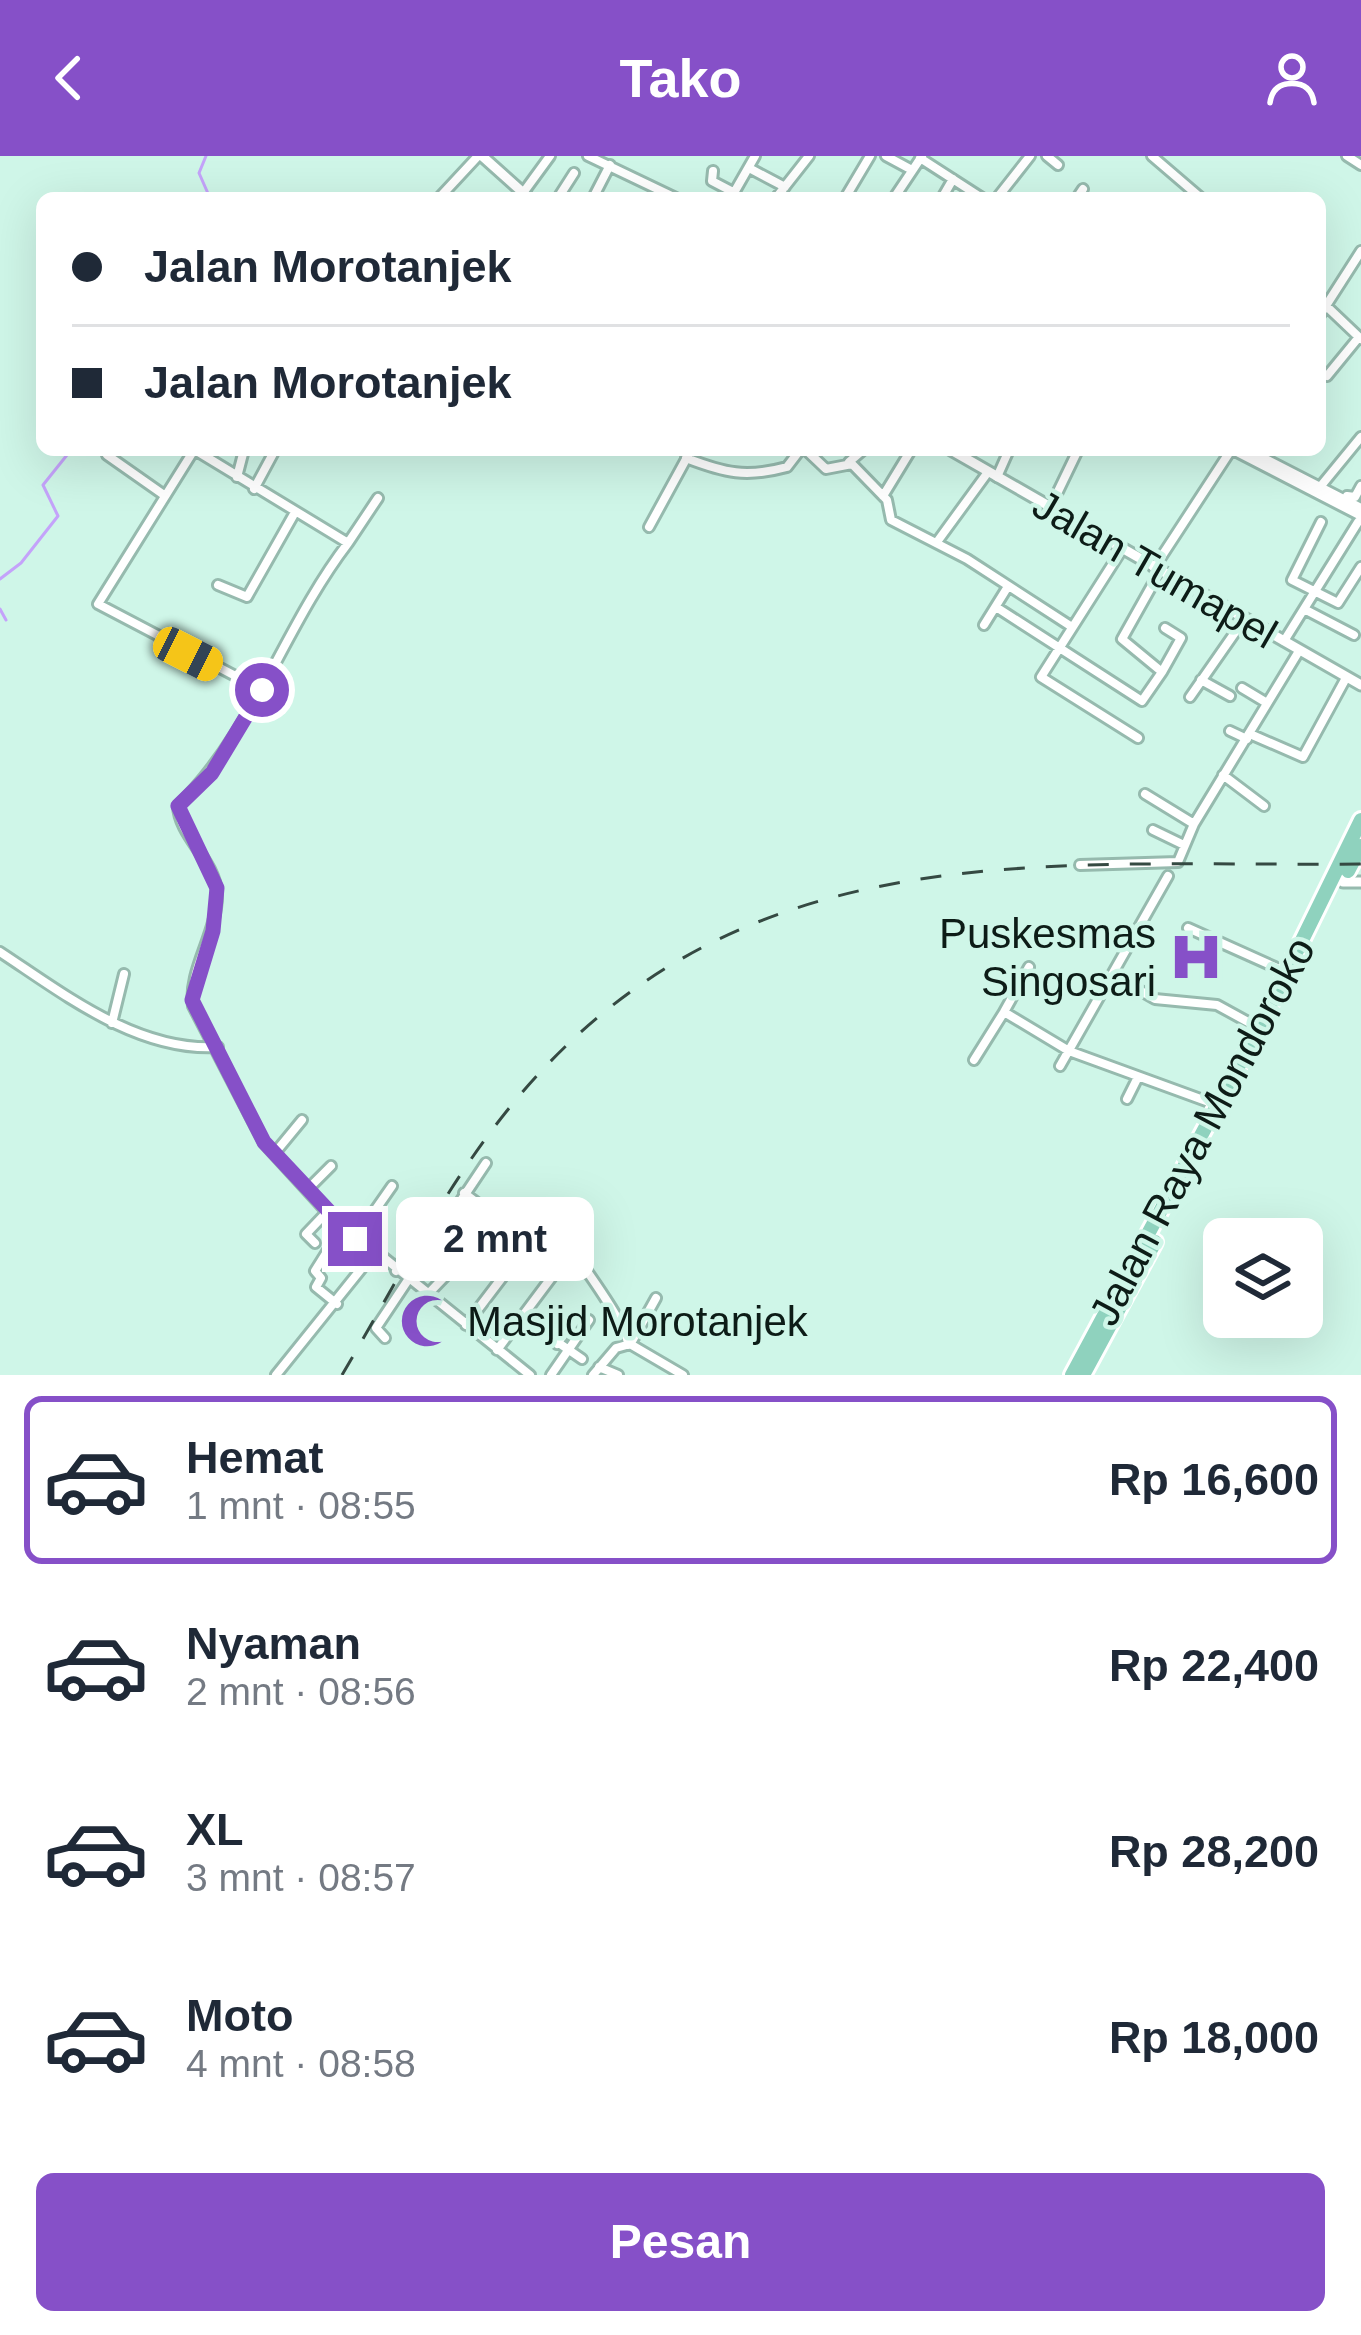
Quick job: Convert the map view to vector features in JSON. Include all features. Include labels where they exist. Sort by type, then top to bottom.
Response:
[{"type":"highway","name":"Jalan Raya Mondoroko","points":[[1083,1375],[1286,981],[1361,820]]},
{"type":"highway","name":"Jalan Raya Mondoroko","points":[[1072,1375],[1361,846]]},
{"type":"street","points":[[445,192],[480,156],[522,192]]},
{"type":"street","points":[[528,192],[550,156]]},
{"type":"street","points":[[588,156],[664,192]]},
{"type":"street","points":[[735,192],[755,156]]},
{"type":"street","points":[[781,192],[809,156]]},
{"type":"street","points":[[849,192],[870,156]]},
{"type":"street","points":[[886,156],[912,170]]},
{"type":"street","points":[[1002,192],[1030,156]]},
{"type":"street","points":[[1047,156],[1058,165]]},
{"type":"street","points":[[1152,156],[1194,192]]},
{"type":"street","points":[[1347,156],[1361,165]]},
{"type":"street","points":[[898,192],[921,157],[973,192]]},
{"type":"street","points":[[596,192],[610,165]]},
{"type":"street","points":[[749,168],[785,188]]},
{"type":"street","points":[[713,171],[712,181],[728,192]]},
{"type":"street","points":[[562,192],[574,173]]},
{"type":"street","points":[[945,192],[953,179]]},
{"type":"street","points":[[1326,301],[1361,251]]},
{"type":"street","points":[[1326,310],[1360,338],[1328,376]]},
{"type":"street","points":[[1320,488],[1361,437]]},
{"type":"street","points":[[107,456],[164,495]]},
{"type":"street","points":[[189,456],[99,598],[99,606],[262,690]]},
{"type":"street","points":[[201,456],[348,543]]},
{"type":"street","points":[[237,477],[242,456]]},
{"type":"street","points":[[254,488],[272,456]]},
{"type":"street","points":[[649,527],[688,456]]},
{"type":"street","points":[[693,456],[730,476],[787,467],[797,456]]},
{"type":"street","points":[[810,456],[826,469],[856,456]]},
{"type":"street","points":[[883,496],[907,456]]},
{"type":"street","name":"Jalan Tumapel","points":[[961,456],[1156,572],[1361,685]]},
{"type":"street","points":[[937,542],[1005,456]]},
{"type":"street","points":[[1050,509],[1075,456]]},
{"type":"street","points":[[1162,672],[1122,639],[1156,572],[1228,456]]},
{"type":"street","points":[[1244,456],[1340,502],[1353,498],[1361,486]]},
{"type":"street","points":[[1259,456],[1360,516],[1283,642]]},
{"type":"street","points":[[848,463],[883,496],[891,520],[937,542],[1072,627]]},
{"type":"street","points":[[337,1235],[327,1212],[274,1154],[242,1103],[192,1000],[213,931],[217,888],[177,813],[220,761],[301,610],[378,498]]},
{"type":"street","points":[[218,585],[242,599],[247,597],[294,514]]},
{"type":"street","points":[[1322,522],[1291,577],[1340,602],[1361,567]]},
{"type":"street","points":[[1121,551],[1057,647],[1042,679],[1138,738]]},
{"type":"street","points":[[984,625],[1007,588]]},
{"type":"street","points":[[997,607],[1139,700],[1181,638],[1165,628]]},
{"type":"street","points":[[1306,610],[1354,635]]},
{"type":"street","points":[[1190,697],[1243,621]]},
{"type":"street","points":[[1080,865],[1177,862],[1194,824],[1299,651]]},
{"type":"street","points":[[1230,731],[1303,758],[1346,677]]},
{"type":"street","points":[[1201,680],[1230,696]]},
{"type":"street","points":[[1242,688],[1267,703]]},
{"type":"street","points":[[1223,775],[1264,806]]},
{"type":"street","points":[[1145,794],[1194,824]]},
{"type":"street","points":[[1153,830],[1184,845]]},
{"type":"street","points":[[1060,1066],[1168,876]]},
{"type":"street","points":[[1343,882],[1361,882]]},
{"type":"street","points":[[1188,928],[1286,981]]},
{"type":"street","points":[[0,952],[112,1023],[187,1045],[218,1047]]},
{"type":"street","points":[[974,1060],[1029,967]]},
{"type":"street","points":[[112,1023],[124,974]]},
{"type":"street","points":[[1113,975],[1155,999],[1216,1005],[1259,1028]]},
{"type":"street","points":[[1004,1012],[1069,1051],[1217,1105]]},
{"type":"street","points":[[1127,1100],[1137,1079]]},
{"type":"street","points":[[274,1154],[297,1134],[302,1120]]},
{"type":"street","points":[[385,1338],[376,1328],[486,1163]]},
{"type":"street","points":[[309,1188],[331,1166]]},
{"type":"street","points":[[355,1239],[392,1186]]},
{"type":"street","points":[[464,1193],[560,1266]]},
{"type":"street","points":[[315,1243],[306,1234],[327,1212]]},
{"type":"street","points":[[396,1271],[428,1217]]},
{"type":"street","points":[[428,1294],[500,1220]]},
{"type":"street","points":[[337,1235],[355,1239],[530,1375]]},
{"type":"street","points":[[337,1235],[315,1271],[321,1278],[316,1287],[339,1301]]},
{"type":"street","points":[[466,1325],[503,1276],[467,1249]]},
{"type":"street","points":[[276,1375],[374,1253]]},
{"type":"street","points":[[497,1350],[571,1253],[603,1302],[626,1325],[629,1344]]},
{"type":"street","points":[[596,1371],[616,1348],[629,1344],[656,1298]]},
{"type":"street","points":[[521,1317],[582,1360]]},
{"type":"street","points":[[551,1375],[589,1320]]},
{"type":"street","points":[[557,1344],[564,1334]]},
{"type":"street","points":[[629,1344],[683,1375]]},
{"type":"street","points":[[596,1371],[618,1375]]},
{"type":"waterway","points":[[206,156],[199,173],[207,192]]},
{"type":"waterway","points":[[0,579],[21,563],[58,516],[43,485],[66,456]]},
{"type":"waterway","points":[[0,609],[6,620]]},
{"type":"railway","points":[[342,1375],[440,1207],[506,1112],[594,1020],[690,954],[791,910],[897,883],[1008,869],[1123,864],[1361,864]]},
{"type":"place","name":"Puskesmas Singosari","points":[[1196,957]]},
{"type":"place","name":"Masjid Morotanjek","points":[[427,1321]]},
{"type":"route","points":[[262,690],[212,773],[178,806],[180,820],[195,839],[217,888],[213,931],[194,982],[193,1006],[214,1037],[264,1142],[355,1239]]}]
